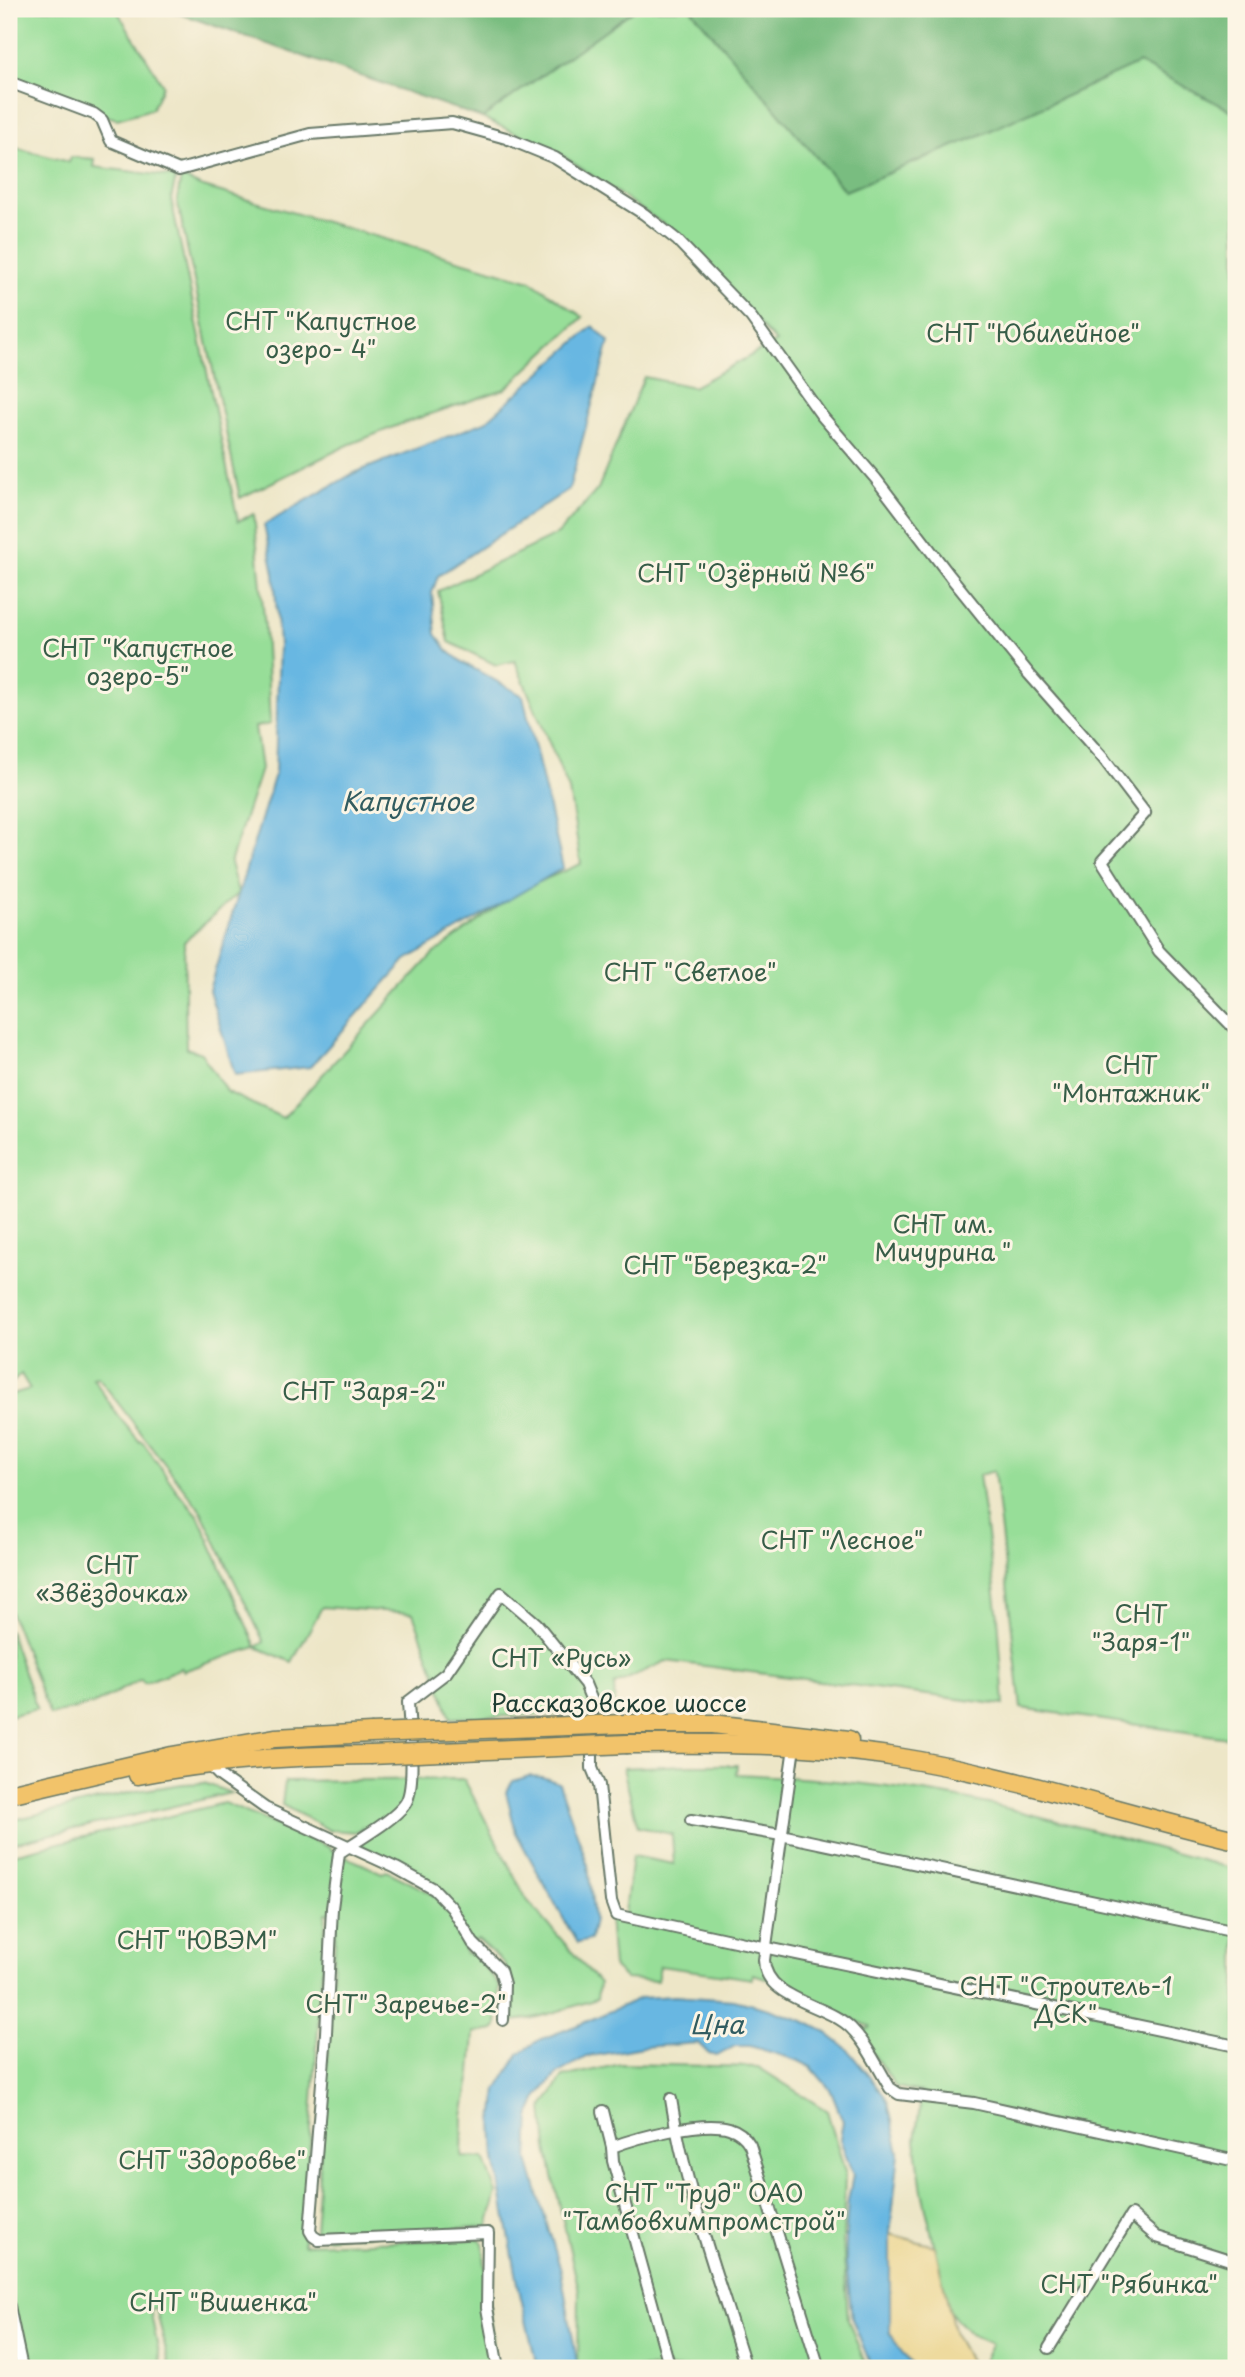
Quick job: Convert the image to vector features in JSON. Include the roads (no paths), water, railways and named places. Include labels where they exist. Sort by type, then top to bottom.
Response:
[{"type":"main road","name":"Рассказовское шоссе","points":[[9,1794],[172,1756],[275,1738],[624,1724],[713,1724],[768,1729],[964,1759],[1092,1793],[1229,1838]]},
{"type":"main road","name":"Рассказовское шоссе","points":[[9,1805],[131,1776],[208,1764],[295,1756],[626,1744],[794,1746],[895,1756],[967,1770],[1229,1838]]},
{"type":"street","points":[[9,82],[94,114],[102,120],[111,141],[179,170],[310,134],[453,122],[506,138],[555,158],[645,214],[677,240],[751,317],[822,415],[876,479],[1029,674],[1103,758],[1145,813],[1102,861],[1159,951],[1236,1030]]},
{"type":"street","points":[[498,2368],[487,2308],[488,2233],[319,2240],[311,2233],[332,1908],[339,1853],[378,1827],[404,1805],[412,1787],[408,1702],[446,1673],[501,1593],[536,1623],[585,1685],[592,1700],[592,1768],[599,1785],[611,1900],[616,1914],[1236,2046]]},
{"type":"street","points":[[794,1746],[764,1967],[770,1980],[793,1996],[850,2027],[890,2088],[899,2094],[974,2103],[1236,2161]]},
{"type":"street","points":[[208,1764],[220,1776],[265,1808],[423,1882],[447,1901],[473,1943],[497,1965],[503,1975],[503,2020]]},
{"type":"street","points":[[691,1820],[781,1835],[1236,1932]]},
{"type":"street","points":[[671,2098],[676,2130],[746,2368]]},
{"type":"street","points":[[603,2111],[613,2161],[670,2368]]},
{"type":"street","points":[[612,2147],[633,2139],[711,2126],[723,2126],[742,2134],[750,2145],[819,2368]]},
{"type":"street","points":[[1049,2348],[1131,2216],[1157,2237],[1236,2262]]},
{"type":"street","points":[[9,2306],[22,2368]]},
{"type":"water","name":"Капустное","points":[[593,326],[609,342],[569,489],[438,576],[432,593],[436,634],[447,650],[462,662],[523,696],[563,868],[406,960],[310,1067],[235,1075],[209,990],[275,774],[279,645],[274,573],[264,525],[354,473],[485,422]]},
{"type":"water","points":[[529,1776],[559,1783],[588,1865],[594,1919],[590,1940],[577,1943],[516,1833],[506,1792],[513,1781]]},
{"type":"water","name":"Цна","points":[[675,1996],[734,2000],[806,2022],[824,2031],[847,2049],[883,2094],[888,2103],[899,2153],[890,2234],[890,2333],[914,2368],[872,2368],[852,2319],[846,2262],[846,2231],[853,2175],[840,2139],[843,2121],[830,2089],[811,2067],[797,2060],[750,2046],[735,2046],[717,2056],[709,2054],[698,2043],[643,2047],[586,2057],[557,2074],[537,2098],[530,2114],[528,2160],[561,2271],[578,2368],[535,2368],[495,2159],[493,2121],[497,2090],[519,2054],[539,2040],[640,1998]]},
{"type":"park label","name":"СНТ \"Юбилейное\"","points":[[1033,334]]},
{"type":"park label","name":"СНТ \"Капустное озеро- 4\"","points":[[321,336]]},
{"type":"park label","name":"СНТ \"Озёрный №6\"","points":[[756,574]]},
{"type":"park label","name":"СНТ \"Капустное озеро-5\"","points":[[138,663]]},
{"type":"park label","name":"СНТ \"Светлое\"","points":[[690,973]]},
{"type":"park label","name":"СНТ \"Монтажник\"","points":[[1131,1080]]},
{"type":"park label","name":"СНТ им. Мичурина \"","points":[[943,1239]]},
{"type":"park label","name":"СНТ \"Березка-2\"","points":[[725,1266]]},
{"type":"park label","name":"СНТ \"Заря-2\"","points":[[364,1392]]},
{"type":"park label","name":"СНТ \"Лесное\"","points":[[842,1541]]},
{"type":"park label","name":"СНТ «Звёздочка»","points":[[112,1580]]},
{"type":"park label","name":"СНТ \"Заря-1\"","points":[[1141,1629]]},
{"type":"park label","name":"СНТ «Русь»","points":[[561,1659]]},
{"type":"park label","name":"СНТ \"ЮВЭМ\"","points":[[197,1941]]},
{"type":"park label","name":"СНТ \"Строитель-1 ДСК\"","points":[[1066,2001]]},
{"type":"park label","name":"СНТ\" Заречье-2\"","points":[[406,2005]]},
{"type":"park label","name":"СНТ \"Здоровье\"","points":[[212,2161]]},
{"type":"park label","name":"СНТ \"Труд\" ОАО \"Тамбовхимпромстрой\"","points":[[704,2208]]},
{"type":"park label","name":"СНТ \"Рябинка\"","points":[[1129,2285]]},
{"type":"park label","name":"СНТ \"Вишенка\"","points":[[223,2303]]}]
